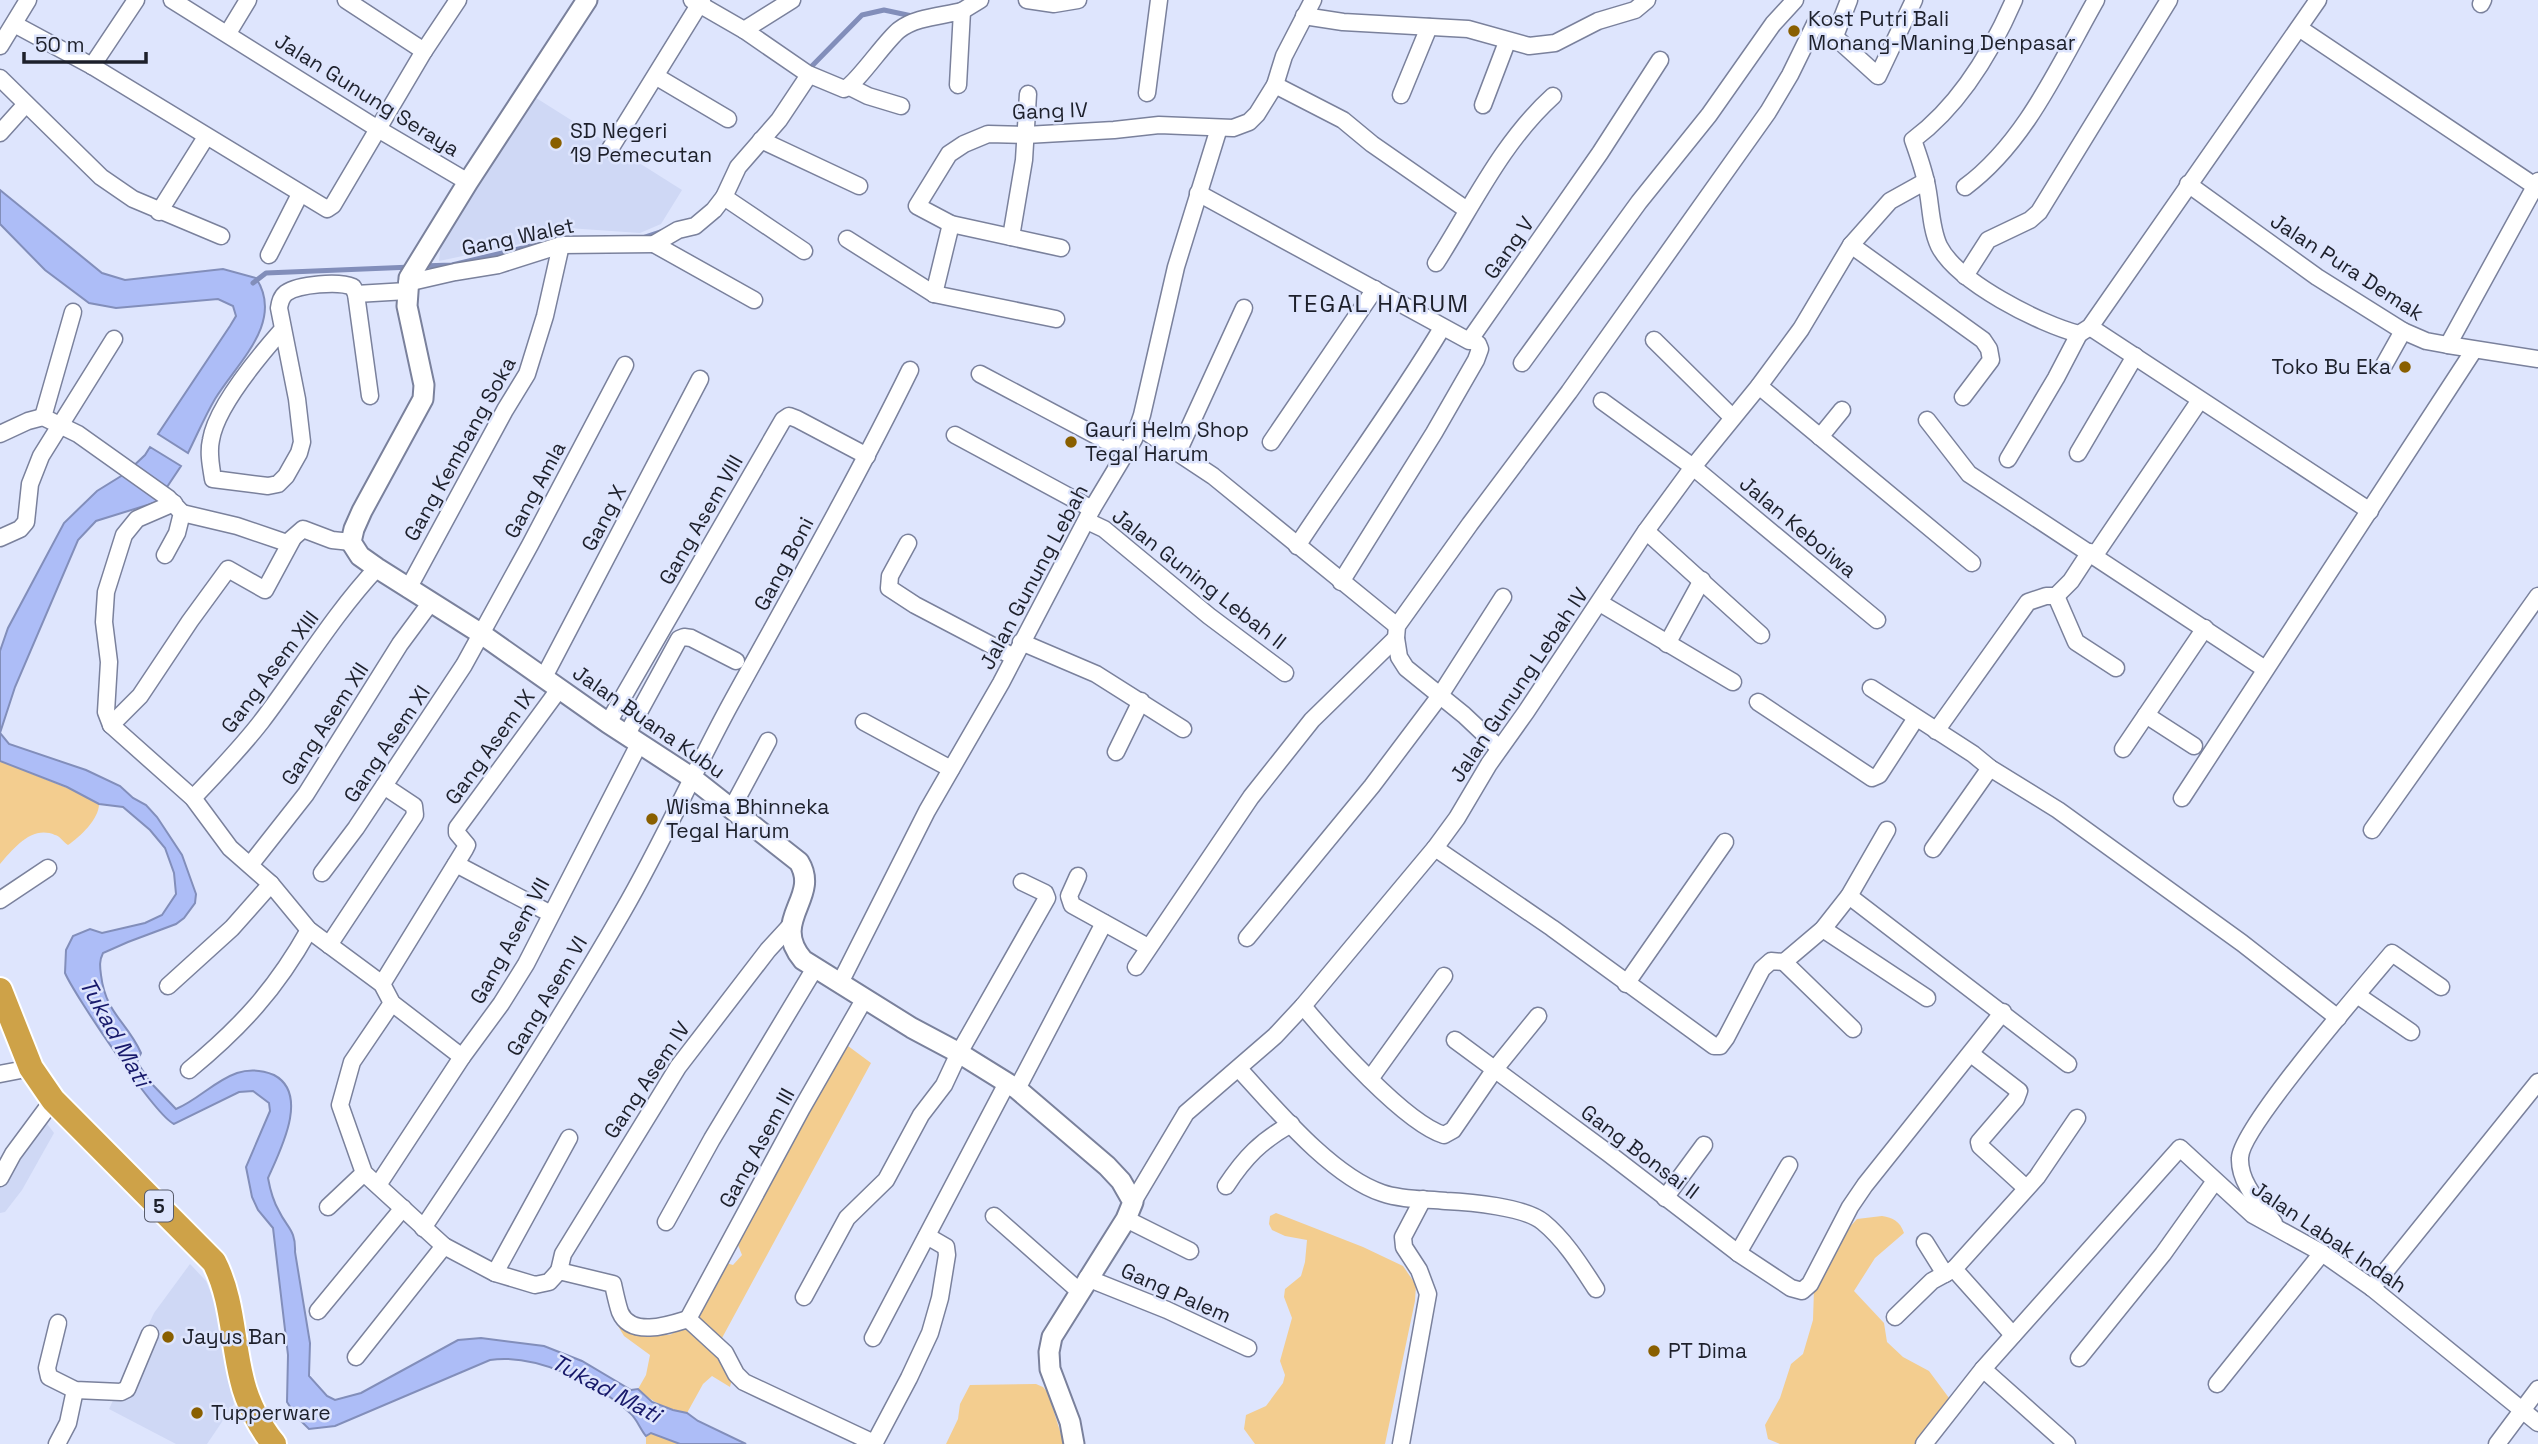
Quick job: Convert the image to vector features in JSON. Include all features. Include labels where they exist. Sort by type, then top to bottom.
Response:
[{"type":"highway","name":"5","points":[[0,990],[31,1068],[53,1100],[214,1262],[224,1282],[242,1383],[264,1431],[274,1444]]},
{"type":"street","points":[[0,46],[8,25],[28,0]]},
{"type":"street","points":[[92,66],[136,0]]},
{"type":"street","name":"Jalan Gunung Seraya","points":[[172,0],[377,129],[468,182]]},
{"type":"street","points":[[228,33],[248,0]]},
{"type":"street","points":[[346,0],[424,51]]},
{"type":"street","points":[[8,25],[92,66],[327,209],[333,205],[424,51],[458,0]]},
{"type":"street","points":[[0,435],[28,421],[43,418],[78,434],[175,504],[287,543],[303,529],[332,540],[351,542],[362,511],[423,399],[424,384],[410,324],[412,276],[468,182],[587,0]]},
{"type":"street","points":[[744,30],[792,0]]},
{"type":"street","points":[[610,149],[657,77],[698,2],[809,75],[844,89],[850,87],[874,56],[909,23],[962,11],[981,0]]},
{"type":"street","points":[[1027,0],[1054,4],[1078,0]]},
{"type":"street","points":[[1147,93],[1159,0]]},
{"type":"street","points":[[1308,9],[1343,22],[1468,29],[1529,46],[1555,43],[1598,21],[1635,10],[1647,0]]},
{"type":"street","points":[[1522,363],[1639,202],[1709,115],[1773,24],[1795,0]]},
{"type":"street","points":[[1835,36],[1849,0]]},
{"type":"street","points":[[1136,967],[1235,818],[1312,720],[1397,632],[1470,524],[1569,393],[1768,112],[1815,24],[1820,24],[1835,36],[1878,76],[1914,0]]},
{"type":"street","points":[[2014,0],[1983,63],[1932,126],[1913,141],[1926,181],[1939,246],[1965,276],[2036,317],[2084,330],[2135,356],[2370,511]]},
{"type":"street","points":[[1965,187],[1987,171],[2020,128],[2041,98],[2096,0]]},
{"type":"street","points":[[1965,276],[1988,240],[2030,220],[2039,212],[2169,0]]},
{"type":"street","points":[[2008,459],[2084,330],[2318,0]]},
{"type":"street","name":"Gang IV","points":[[951,224],[917,206],[949,154],[988,134],[1026,135],[1158,125],[1233,128],[1249,122],[1275,85],[1284,56],[1308,9]]},
{"type":"street","points":[[958,85],[962,11]]},
{"type":"street","points":[[1401,95],[1429,27]]},
{"type":"street","points":[[2299,28],[2537,184],[2448,345]]},
{"type":"street","points":[[1483,105],[1507,42]]},
{"type":"street","name":"Gang V","points":[[1471,340],[1600,153],[1660,60]]},
{"type":"street","name":"Gang Walet","points":[[356,294],[412,276],[498,265],[561,244],[654,244],[678,230],[701,222],[724,197],[738,167],[779,120],[809,75]]},
{"type":"street","points":[[657,77],[728,119]]},
{"type":"street","points":[[0,78],[101,177],[133,199],[159,212],[221,236]]},
{"type":"street","points":[[1275,85],[1343,120],[1372,144],[1467,210]]},
{"type":"street","points":[[850,87],[901,106]]},
{"type":"street","points":[[1011,237],[1024,160],[1028,94]]},
{"type":"street","points":[[1436,263],[1467,210],[1523,127],[1553,96]]},
{"type":"street","points":[[0,133],[26,104]]},
{"type":"street","name":"Jalan Gunung Lebah","points":[[840,983],[927,811],[1090,515],[1128,452],[1139,427],[1176,267],[1219,128]]},
{"type":"street","points":[[159,212],[206,137]]},
{"type":"street","points":[[761,140],[859,186]]},
{"type":"street","name":"Jalan Gunung Lebah IV","points":[[1129,1211],[1186,1113],[1239,1069],[1303,1006],[1435,848],[1457,818],[1499,748],[1600,603],[1646,531],[1801,329],[1851,245],[1890,201],[1926,181]]},
{"type":"street","name":"Jalan Pura Demak","points":[[2188,184],[2317,277],[2403,331],[2426,341],[2538,359]]},
{"type":"street","points":[[1198,193],[1442,328],[1467,341],[1471,340],[1478,344],[1480,349],[1434,433],[1341,582]]},
{"type":"street","points":[[268,255],[300,194]]},
{"type":"street","points":[[724,197],[804,251]]},
{"type":"street","points":[[934,294],[951,224],[1061,248]]},
{"type":"street","points":[[846,239],[934,294],[1056,319]]},
{"type":"street","name":"Gang Kembang Soka","points":[[408,589],[527,374],[545,316],[561,244]]},
{"type":"street","points":[[654,244],[754,300]]},
{"type":"street","points":[[1851,245],[1983,340],[1989,349],[1991,360],[1987,369],[1963,397]]},
{"type":"street","points":[[282,330],[258,356],[217,422],[209,455],[213,479],[268,486],[278,484],[286,476],[299,453],[302,442],[297,399],[279,307],[281,298],[287,292],[321,284],[353,287],[370,396]]},
{"type":"street","points":[[1271,442],[1375,289]]},
{"type":"street","points":[[1178,452],[1244,308]]},
{"type":"street","points":[[43,418],[73,312]]},
{"type":"street","points":[[1297,546],[1354,458],[1415,373],[1442,328]]},
{"type":"street","points":[[2384,365],[2403,331]]},
{"type":"street","points":[[0,552],[3,536],[20,529],[26,522],[30,484],[41,456],[114,339]]},
{"type":"street","points":[[1654,340],[1732,417]]},
{"type":"street","points":[[2182,798],[2474,350]]},
{"type":"street","points":[[2078,453],[2135,356]]},
{"type":"street","name":"Gang Amla","points":[[480,633],[530,545],[625,365]]},
{"type":"street","name":"Gang Boni","points":[[691,777],[867,456],[910,370]]},
{"type":"street","points":[[980,374],[1128,452]]},
{"type":"street","name":"Gang X","points":[[552,683],[700,379]]},
{"type":"street","points":[[1759,386],[1972,563]]},
{"type":"street","points":[[1936,730],[2028,602],[2056,596],[2071,581],[2200,400]]},
{"type":"street","name":"Jalan Keboiwa","points":[[1602,401],[1693,467],[1877,620]]},
{"type":"street","points":[[1820,437],[1842,410]]},
{"type":"street","name":"Gang Asem VIII","points":[[608,723],[783,420],[789,416],[797,419],[867,456]]},
{"type":"street","points":[[1927,420],[1969,474],[2265,669]]},
{"type":"street","points":[[1139,427],[1213,476],[1341,582],[1397,632],[1402,663],[1499,748]]},
{"type":"street","name":"Jalan Guning Lebah II","points":[[955,435],[1090,515],[1209,616],[1284,673]]},
{"type":"street","points":[[165,555],[177,533],[175,504]]},
{"type":"street","points":[[175,504],[137,519],[124,535],[106,592],[104,622],[109,662],[106,712],[111,725],[193,798],[230,848],[271,884],[309,930],[382,984],[392,1003],[462,1058]]},
{"type":"street","points":[[1646,531],[1761,635]]},
{"type":"street","points":[[111,725],[134,705],[228,569],[265,590],[292,540]]},
{"type":"street","name":"Jalan Buana Kubu","points":[[351,542],[360,556],[376,568],[480,633],[608,723],[691,777],[799,862],[804,869],[805,885],[791,925]]},
{"type":"street","points":[[908,543],[890,576],[889,588],[915,606],[1018,649],[1096,674],[1183,729]]},
{"type":"street","name":"Gang Asem XIII","points":[[193,798],[259,724],[303,661],[376,568]]},
{"type":"street","points":[[1667,644],[1702,580]]},
{"type":"street","points":[[2056,596],[2076,642],[2116,668]]},
{"type":"street","points":[[2372,831],[2538,596]]},
{"type":"street","points":[[1247,938],[1372,786],[1438,697],[1503,597]]},
{"type":"street","name":"Gang Asem XII","points":[[250,865],[306,794],[400,644],[431,602]]},
{"type":"street","points":[[1600,603],[1733,682]]},
{"type":"street","points":[[2123,749],[2205,628]]},
{"type":"street","name":"Gang Asem XI","points":[[322,873],[443,699],[480,633]]},
{"type":"street","name":"Gang Asem VII","points":[[379,1185],[526,964],[678,639],[691,638],[736,661]]},
{"type":"street","name":"Gang Asem IX","points":[[456,864],[467,845],[457,828],[552,683]]},
{"type":"street","points":[[1871,688],[2069,817],[2242,943],[2337,1018]]},
{"type":"street","points":[[1116,752],[1141,701]]},
{"type":"street","points":[[1758,702],[1872,778],[1879,775],[1916,718]]},
{"type":"street","points":[[2146,715],[2194,746]]},
{"type":"street","points":[[864,722],[951,769]]},
{"type":"street","points":[[732,808],[768,741]]},
{"type":"street","points":[[1933,849],[1990,768]]},
{"type":"street","name":"Gang Asem VI","points":[[424,1228],[513,1093],[622,912],[660,843],[691,777]]},
{"type":"street","points":[[329,945],[415,815],[414,806],[384,786]]},
{"type":"street","points":[[1784,962],[1823,929],[1849,896],[1886,830]]},
{"type":"street","points":[[1626,984],[1725,842]]},
{"type":"street","points":[[1435,848],[1552,928],[1714,1046],[1720,1046],[1726,1038],[1762,968],[1771,961],[1784,962],[1853,1030]]},
{"type":"street","points":[[382,984],[456,864],[551,914]]},
{"type":"street","points":[[0,900],[48,868]]},
{"type":"street","points":[[1079,876],[1069,901],[1078,909],[1148,947]]},
{"type":"street","points":[[804,1297],[847,1218],[886,1180],[921,1115],[944,1085],[959,1053],[1047,898],[1045,892],[1022,882]]},
{"type":"street","points":[[168,986],[232,929],[271,884]]},
{"type":"street","points":[[1849,896],[2068,1064]]},
{"type":"street","points":[[873,1338],[927,1236],[1104,923]]},
{"type":"street","points":[[791,925],[792,945],[803,960],[1012,1086],[1107,1166],[1121,1181],[1129,1211],[1111,1247],[1083,1284],[1052,1337],[1049,1352],[1049,1369],[1070,1422],[1074,1444]]},
{"type":"street","name":"Gang Asem IV","points":[[559,1271],[563,1254],[678,1067],[768,950],[791,925]]},
{"type":"street","points":[[1823,929],[1927,998]]},
{"type":"street","points":[[189,1070],[222,1043],[264,1000],[309,930]]},
{"type":"street","points":[[2278,1228],[2245,1181],[2240,1167],[2241,1150],[2259,1118],[2392,953],[2441,987]]},
{"type":"street","name":"Gang Asem III","points":[[666,1222],[712,1139],[815,968]]},
{"type":"street","points":[[1370,1079],[1444,976]]},
{"type":"street","points":[[2357,995],[2411,1032]]},
{"type":"street","name":"Gang Asem III","points":[[688,1319],[865,998]]},
{"type":"street","points":[[392,1003],[352,1062],[340,1105],[364,1173],[424,1228],[444,1246],[495,1273],[535,1285],[549,1282],[559,1271],[613,1284],[621,1315],[635,1326],[658,1328],[688,1319],[725,1353],[736,1374],[744,1382],[874,1443],[914,1368],[930,1333],[937,1308],[947,1250],[927,1236]]},
{"type":"street","points":[[1303,1006],[1370,1079],[1432,1132],[1444,1135],[1453,1130],[1495,1069],[1538,1016]]},
{"type":"street","points":[[2003,1013],[1971,1054],[2019,1091],[2016,1099],[1979,1142],[1980,1146],[2026,1188]]},
{"type":"street","name":"Gang Bonsai II","points":[[1455,1040],[1738,1253],[1791,1288],[1802,1291],[1810,1284],[1850,1207],[1865,1185],[1971,1054]]},
{"type":"street","points":[[0,1074],[31,1068]]},
{"type":"street","points":[[1239,1069],[1291,1125],[1340,1169],[1362,1184],[1382,1193],[1509,1210],[1542,1221],[1579,1262],[1596,1289]]},
{"type":"street","points":[[2372,1288],[2538,1082]]},
{"type":"street","points":[[0,1178],[13,1154],[53,1100]]},
{"type":"street","points":[[1895,1317],[1932,1281],[1950,1271],[2026,1188],[2047,1164],[2077,1118]]},
{"type":"street","points":[[1226,1186],[1256,1148],[1268,1137],[1291,1125]]},
{"type":"street","points":[[495,1273],[569,1138]]},
{"type":"street","points":[[1665,1198],[1704,1145]]},
{"type":"street","name":"Jalan Labak Indah","points":[[2013,1335],[2059,1287],[2180,1148],[2253,1215],[2322,1253],[2372,1288],[2538,1423]]},
{"type":"street","points":[[1738,1253],[1789,1166]]},
{"type":"street","points":[[328,1207],[364,1173]]},
{"type":"street","points":[[2079,1358],[2163,1254],[2215,1181]]},
{"type":"street","points":[[1401,1444],[1428,1306],[1425,1282],[1404,1248],[1403,1237],[1423,1199]]},
{"type":"street","points":[[318,1311],[403,1208]]},
{"type":"street","points":[[1129,1211],[1191,1251]]},
{"type":"street","name":"Gang Palem","points":[[994,1216],[1083,1284],[1167,1310],[1248,1348]]},
{"type":"street","points":[[1924,1242],[2013,1335],[1924,1444]]},
{"type":"street","points":[[356,1357],[444,1246]]},
{"type":"street","points":[[2217,1384],[2322,1253]]},
{"type":"street","points":[[58,1323],[47,1368],[49,1377],[75,1390],[121,1392],[127,1389],[150,1334]]},
{"type":"street","points":[[1983,1369],[2067,1444]]},
{"type":"street","points":[[57,1444],[68,1423],[75,1390]]},
{"type":"street","points":[[2497,1444],[2538,1390]]},
{"type":"shaded area","name":"SD Negeri 19 Pemecutan","points":[[533,96],[682,190],[661,224],[640,233],[568,228],[534,241],[439,261],[441,244]]},
{"type":"shaded area","points":[[0,761],[87,796],[99,804],[96,816],[68,845],[57,836],[39,833],[17,845],[0,864]]},
{"type":"shaded area","points":[[844,1043],[871,1063],[722,1338],[720,1363],[732,1379],[730,1387],[712,1376],[703,1384],[687,1413],[661,1405],[638,1389],[646,1375],[650,1355],[624,1336],[618,1326],[621,1315],[668,1335],[672,1334],[726,1263],[733,1265],[742,1255],[736,1240]]},
{"type":"shaded area","points":[[42,1117],[54,1133],[22,1190],[5,1212],[0,1213],[0,1171]]},
{"type":"shaded area","points":[[1276,1213],[1363,1247],[1403,1266],[1416,1285],[1385,1444],[1255,1444],[1244,1429],[1246,1415],[1266,1406],[1283,1383],[1285,1375],[1280,1361],[1292,1318],[1284,1297],[1285,1289],[1301,1276],[1305,1262],[1307,1240],[1285,1236],[1272,1230],[1269,1224],[1270,1216]]},
{"type":"shaded area","points":[[1882,1216],[1896,1221],[1904,1233],[1875,1258],[1854,1291],[1884,1323],[1887,1342],[1903,1357],[1929,1371],[1952,1402],[1918,1444],[1780,1444],[1768,1439],[1765,1425],[1780,1398],[1791,1364],[1803,1354],[1813,1320],[1814,1289],[1847,1230],[1857,1219]]},
{"type":"shaded area","points":[[190,1264],[206,1281],[216,1305],[234,1404],[207,1444],[176,1444],[109,1409],[154,1313]]},
{"type":"shaded area","points":[[1036,1384],[1048,1393],[1064,1444],[946,1444],[958,1419],[960,1404],[970,1385]]},
{"type":"shaded area","points":[[650,1433],[680,1444],[646,1444],[646,1436]]},
{"type":"water","points":[[0,190],[102,273],[125,280],[223,269],[256,278],[263,294],[265,310],[262,326],[255,342],[215,399],[188,453],[158,434],[236,316],[233,306],[218,299],[116,308],[89,303],[45,270],[0,224]]},
{"type":"water","points":[[150,447],[181,466],[157,502],[96,521],[78,540],[15,687],[0,733],[0,651],[8,628],[64,523],[97,491],[126,473]]},
{"type":"water","name":"Tukad Mati","points":[[0,733],[9,744],[86,770],[120,786],[146,805],[157,817],[182,855],[196,894],[195,903],[176,924],[103,953],[100,967],[104,989],[112,1009],[141,1053],[137,1062],[151,1083],[176,1109],[229,1076],[242,1072],[265,1072],[285,1084],[290,1095],[289,1124],[268,1178],[275,1203],[294,1239],[310,1343],[309,1376],[327,1396],[335,1400],[361,1393],[458,1340],[481,1338],[544,1346],[582,1361],[631,1390],[638,1389],[652,1402],[687,1413],[746,1444],[680,1444],[651,1433],[646,1436],[630,1413],[601,1391],[545,1366],[508,1359],[490,1360],[335,1426],[309,1429],[287,1402],[288,1355],[273,1228],[258,1210],[252,1197],[246,1167],[270,1111],[269,1103],[253,1091],[239,1092],[174,1124],[150,1100],[134,1078],[99,1029],[65,973],[66,950],[73,936],[90,929],[102,933],[145,923],[162,915],[176,894],[174,873],[165,848],[150,830],[123,807],[99,804],[67,787],[0,761]]},
{"type":"waterway","points":[[807,71],[862,15],[884,10],[912,16]]},
{"type":"waterway","points":[[642,238],[663,231]]},
{"type":"waterway","points":[[421,266],[452,265],[535,245]]},
{"type":"waterway","points":[[253,283],[266,273],[412,267]]},
{"type":"place","name":"Kost Putri Bali Monang-Maning Denpasar","points":[[1794,31]]},
{"type":"place","name":"SD Negeri 19 Pemecutan","points":[[556,143]]},
{"type":"place","name":"Toko Bu Eka","points":[[2405,367]]},
{"type":"place","name":"Gauri Helm Shop Tegal Harum","points":[[1071,442]]},
{"type":"place","name":"Wisma Bhinneka Tegal Harum","points":[[652,819]]},
{"type":"place","name":"Jayus Ban","points":[[168,1337]]},
{"type":"place","name":"PT Dima","points":[[1654,1351]]},
{"type":"place","name":"Tupperware","points":[[197,1413]]},
{"type":"district","name":"TEGAL HARUM","points":[[1379,304]]}]
